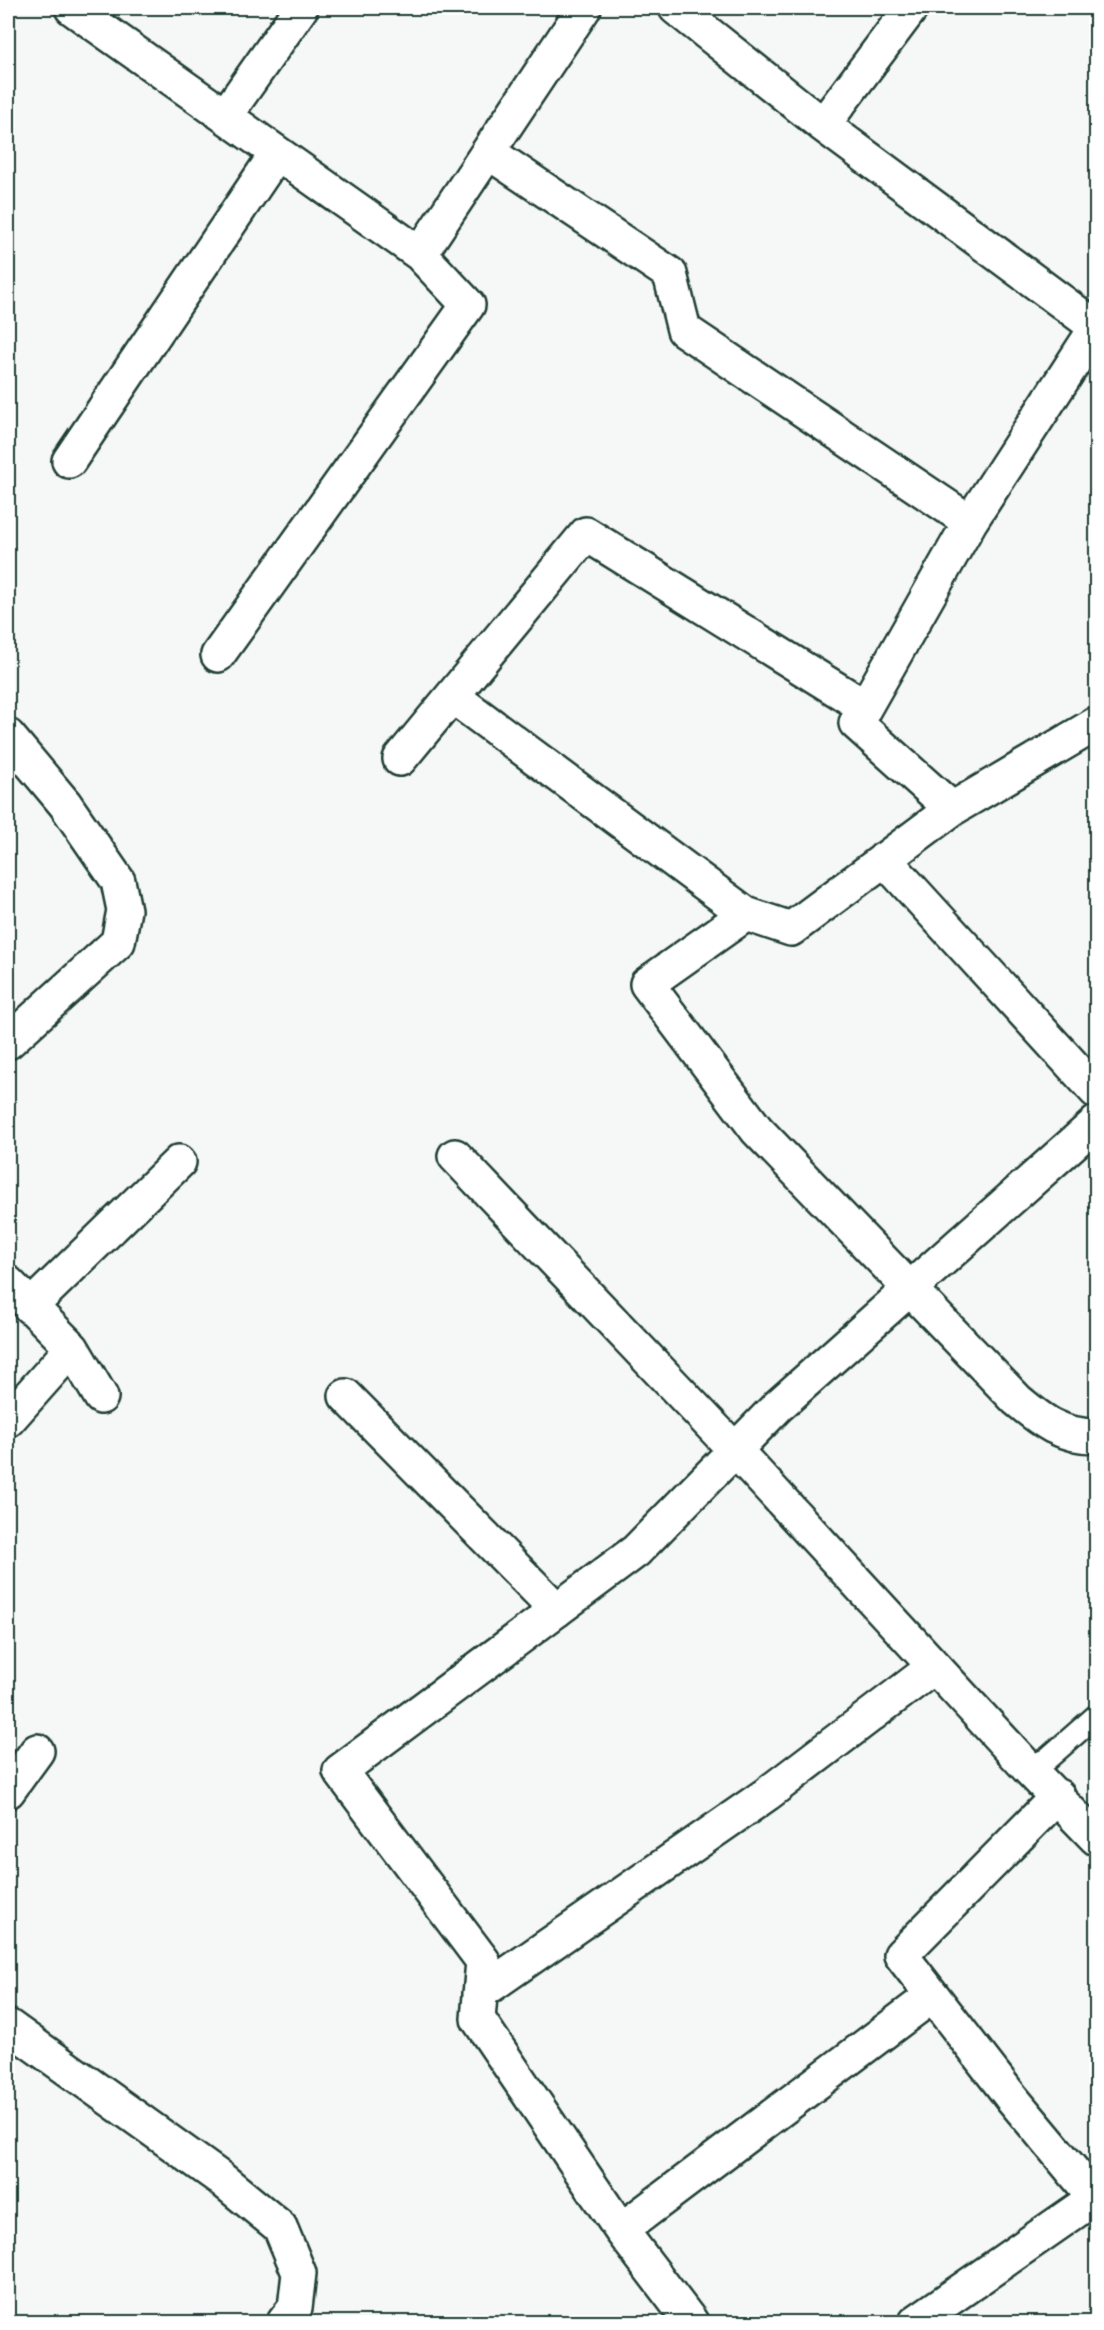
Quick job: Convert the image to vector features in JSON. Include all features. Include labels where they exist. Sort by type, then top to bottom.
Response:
[{"type":"street","points":[[72,8],[420,254],[468,305],[218,656]]},
{"type":"street","points":[[225,116],[301,8]]},
{"type":"street","points":[[420,254],[584,8]]},
{"type":"street","points":[[676,8],[823,124],[1096,327],[970,522],[856,723],[952,809]]},
{"type":"street","points":[[823,124],[911,8]]},
{"type":"street","points":[[488,152],[670,274],[684,330],[970,522]]},
{"type":"street","points":[[69,461],[277,153]]},
{"type":"street","points":[[400,759],[586,534],[865,707]]},
{"type":"street","points":[[452,696],[746,915],[791,929],[952,809],[1096,724]]},
{"type":"street","points":[[8,736],[65,804],[118,881],[124,910],[118,942],[8,1042]]},
{"type":"street","points":[[884,859],[1096,1091]]},
{"type":"street","points":[[746,915],[647,984],[757,1131],[1017,1400],[1045,1424],[1078,1436],[1096,1436]]},
{"type":"street","points":[[691,2322],[621,2230],[478,2019],[483,1961],[340,1771],[636,1551],[778,1406],[1096,1123]]},
{"type":"street","points":[[455,1156],[735,1450],[934,1667],[1096,1838]]},
{"type":"street","points":[[30,1307],[179,1162]]},
{"type":"street","points":[[8,1283],[72,1348],[102,1397]]},
{"type":"street","points":[[8,1420],[72,1348]]},
{"type":"street","points":[[346,1396],[557,1610]]},
{"type":"street","points":[[480,1993],[767,1794],[934,1667]]},
{"type":"street","points":[[8,1791],[37,1751]]},
{"type":"street","points":[[916,2322],[1096,2198],[1011,2097],[901,1955],[1058,1796]]},
{"type":"street","points":[[621,2230],[933,1996]]},
{"type":"street","points":[[8,2026],[220,2178],[280,2227],[300,2273],[295,2308],[284,2322]]},
{"type":"lane","points":[[1028,1768],[1047,1759],[1096,1716]]}]
